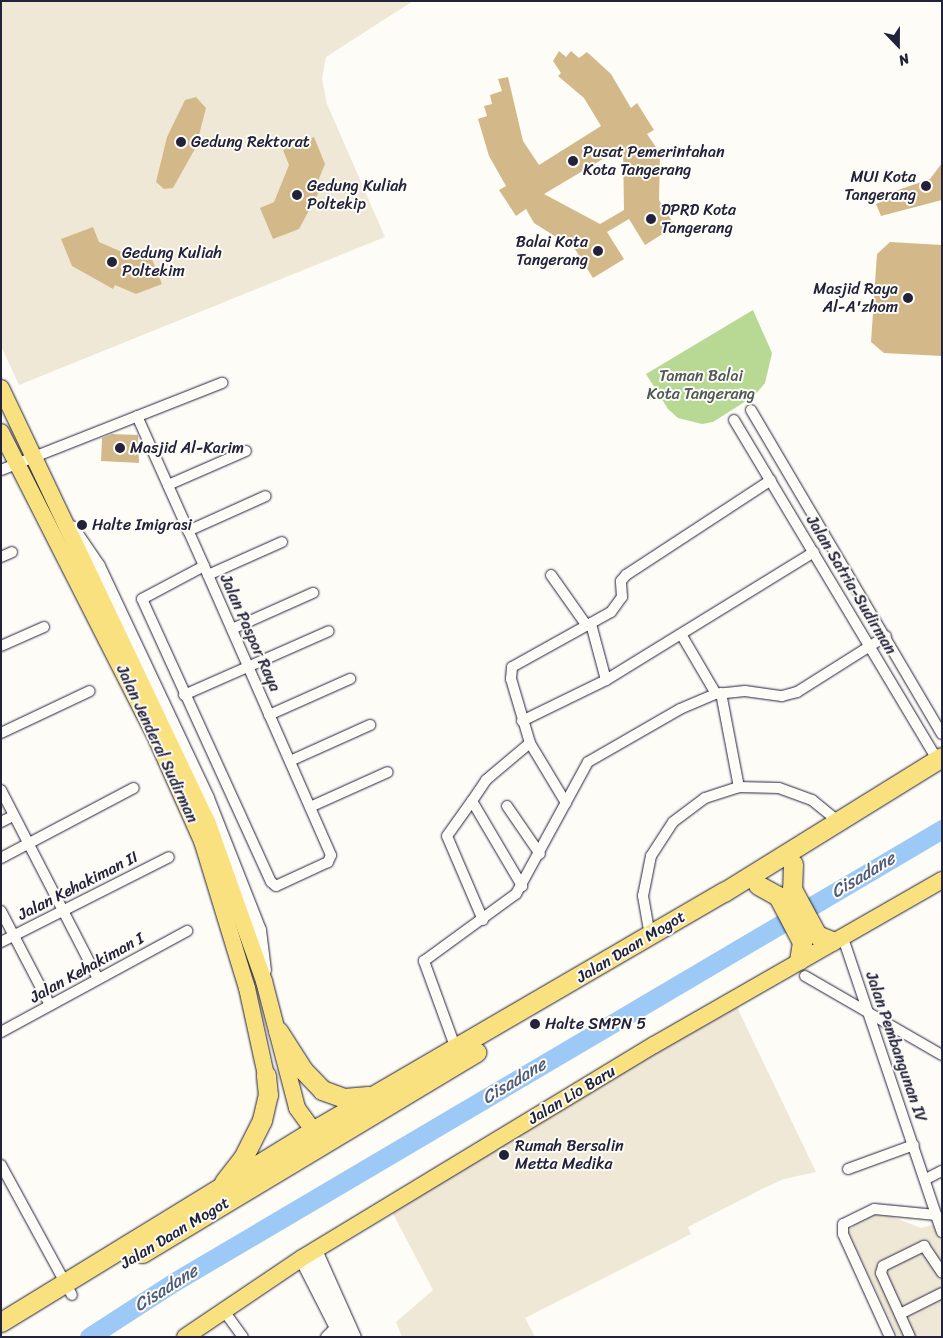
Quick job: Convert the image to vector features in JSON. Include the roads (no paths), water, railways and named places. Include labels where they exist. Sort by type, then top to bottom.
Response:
[{"type":"highway","name":"Jalan Daan Mogot","points":[[1,1322],[69,1290],[346,1128],[466,1049],[650,936],[839,822],[941,764]]},
{"type":"highway","name":"Jalan Daan Mogot","points":[[1,1336],[215,1193],[316,1129],[376,1094],[466,1049],[758,885],[793,864],[941,764]]},
{"type":"highway","points":[[793,864],[785,892],[816,948]]},
{"type":"highway","points":[[758,885],[785,892]]},
{"type":"highway","points":[[278,1031],[303,1070],[322,1090],[344,1098],[376,1094]]},
{"type":"highway","points":[[215,1193],[243,1158],[262,1120],[268,1095],[266,1075]]},
{"type":"main road","name":"Jalan Jenderal Sudirman","points":[[1,388],[207,821],[264,981],[297,1108],[306,1123],[316,1129]]},
{"type":"main road","name":"Jalan Jenderal Sudirman","points":[[2,435],[157,740],[202,841],[247,988],[266,1075]]},
{"type":"main road","name":"Jalan Lio Baru","points":[[185,1337],[308,1254],[816,948],[942,880]]},
{"type":"main road","name":"Jalan Daan Mogot","points":[[316,1129],[346,1128]]},
{"type":"street","points":[[1,470],[222,383]]},
{"type":"street","name":"Jalan Satria-Sudirman","points":[[751,410],[886,636],[942,734]]},
{"type":"street","name":"Jalan Paspor Raya","points":[[138,416],[331,855],[328,862],[273,885],[184,694]]},
{"type":"street","name":"Jalan Satria-Sudirman","points":[[734,420],[941,764]]},
{"type":"street","points":[[168,485],[246,450]]},
{"type":"street","points":[[566,803],[530,743],[511,679],[512,667],[611,612],[622,597],[621,581],[626,574],[771,480]]},
{"type":"street","points":[[188,531],[266,496]]},
{"type":"street","points":[[282,542],[143,597],[184,694],[329,631]]},
{"type":"street","points":[[1,557],[12,552]]},
{"type":"street","points":[[522,721],[606,680],[814,552]]},
{"type":"street","points":[[551,575],[589,625],[606,680]]},
{"type":"street","points":[[232,629],[314,593]]},
{"type":"street","points":[[1,646],[44,627]]},
{"type":"street","points":[[681,634],[719,693],[739,786]]},
{"type":"street","points":[[466,1049],[425,967],[430,955],[509,902],[522,886],[540,854],[583,770],[596,755],[680,709],[719,693],[782,696],[797,692],[886,636]]},
{"type":"street","points":[[269,714],[350,679]]},
{"type":"street","points":[[1,733],[90,691]]},
{"type":"street","points":[[290,761],[370,725]]},
{"type":"street","points":[[483,920],[447,836],[486,780],[530,743]]},
{"type":"street","points":[[310,807],[388,772]]},
{"type":"street","points":[[650,936],[643,896],[651,856],[673,822],[705,798],[739,786],[779,788],[812,800],[839,822]]},
{"type":"street","points":[[1,858],[134,788]]},
{"type":"street","points":[[1,790],[98,979]]},
{"type":"street","points":[[472,801],[522,886]]},
{"type":"street","points":[[506,806],[540,854]]},
{"type":"street","points":[[1,822],[13,816]]},
{"type":"street","name":"Jalan Kehakiman II","points":[[1,942],[169,857]]},
{"type":"street","points":[[1,911],[50,1005]]},
{"type":"street","name":"Jalan Kehakiman I","points":[[1,1032],[187,931]]},
{"type":"street","points":[[816,948],[870,1014],[942,1055]]},
{"type":"street","name":"Jalan Pembangunan IV","points":[[816,948],[870,1014],[942,1232]]},
{"type":"street","points":[[848,1169],[914,1146]]},
{"type":"street","points":[[1,1165],[69,1290]]},
{"type":"street","points":[[926,1179],[942,1172]]},
{"type":"street","points":[[889,1337],[843,1234],[843,1224],[874,1209],[936,1215]]},
{"type":"street","points":[[910,1337],[881,1273],[884,1264],[924,1246],[942,1273]]},
{"type":"street","points":[[308,1254],[335,1333]]},
{"type":"street","points":[[308,1254],[353,1337]]},
{"type":"street","points":[[900,1314],[942,1293]]},
{"type":"street","points":[[224,1311],[243,1337]]},
{"type":"waterway","name":"Cisadane","points":[[89,1337],[174,1282],[942,829]]},
{"type":"place","name":"Gedung Rektorat","points":[[181,142]]},
{"type":"place","name":"Pusat Pemerintahan Kota Tangerang","points":[[573,161]]},
{"type":"place","name":"MUI Kota Tangerang","points":[[926,186]]},
{"type":"place","name":"Gedung Kuliah Poltekip","points":[[297,195]]},
{"type":"place","name":"DPRD Kota Tangerang","points":[[651,219]]},
{"type":"place","name":"Balai Kota Tangerang","points":[[598,251]]},
{"type":"place","name":"Gedung Kuliah Poltekim","points":[[112,262]]},
{"type":"place","name":"Masjid Raya Al-A'zhom","points":[[908,298]]},
{"type":"place","name":"Masjid Al-Karim","points":[[120,448]]},
{"type":"place","name":"Halte Imigrasi","points":[[82,525]]},
{"type":"place","name":"Halte SMPN 5","points":[[535,1024]]},
{"type":"place","name":"Rumah Bersalin Metta Medika","points":[[504,1155]]},
{"type":"park label","name":"Taman Balai Kota Tangerang","points":[[701,385]]}]
